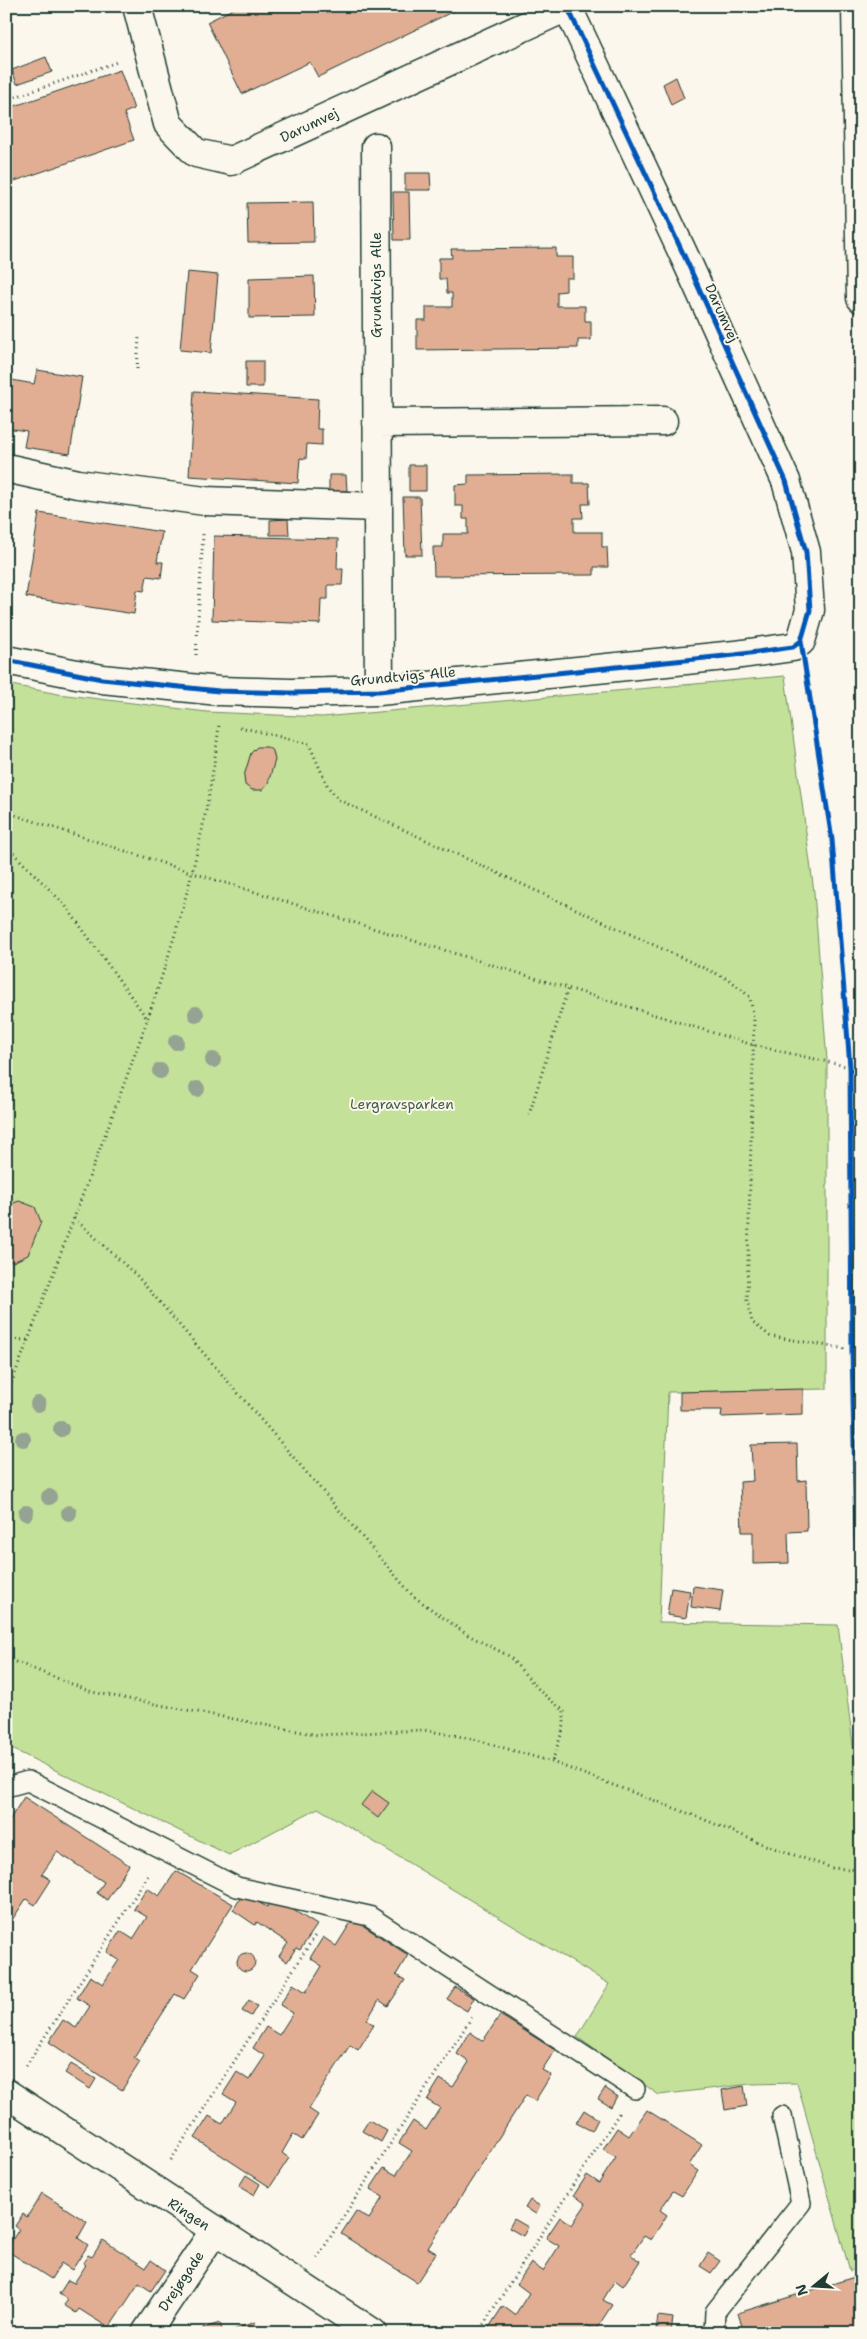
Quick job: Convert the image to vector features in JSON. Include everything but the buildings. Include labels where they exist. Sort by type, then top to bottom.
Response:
[{"type":"street","name":"Darumvej","points":[[137,6],[168,124],[196,153],[231,162],[567,6],[688,264],[786,481],[806,552],[810,610],[801,641]]},
{"type":"street","points":[[856,6],[861,298]]},
{"type":"street","name":"Grundtvigs Alle","points":[[376,147],[379,691]]},
{"type":"street","points":[[377,423],[663,421]]},
{"type":"street","points":[[6,468],[78,484],[205,501],[378,507]]},
{"type":"street","name":"Grundtvigs Alle","points":[[6,660],[102,679],[194,688],[290,693],[379,691],[736,655],[793,648],[801,641]]},
{"type":"street","name":"Ringen","points":[[7,2094],[373,2333]]},
{"type":"street","name":"Drejøgade","points":[[146,2333],[215,2230]]},
{"type":"lane","points":[[6,1787],[28,1781],[237,1887],[369,1916],[635,2088]]},
{"type":"lane","points":[[714,2333],[715,2312],[801,2203],[782,2116]]},
{"type":"path","points":[[6,100],[119,62]]},
{"type":"path","points":[[137,369],[139,337]]},
{"type":"path","points":[[194,688],[205,501]]},
{"type":"path","points":[[6,1397],[149,1020],[193,873],[209,797],[219,722],[228,724]]},
{"type":"path","points":[[237,726],[309,744],[328,788],[339,800],[730,980],[750,997],[754,1019],[747,1300],[752,1322],[770,1336],[852,1350]]},
{"type":"path","points":[[6,812],[193,873],[753,1045],[850,1066]]},
{"type":"path","points":[[6,846],[65,905],[149,1020]]},
{"type":"path","points":[[529,1115],[568,988]]},
{"type":"path","points":[[849,1057],[850,1076]]},
{"type":"path","points":[[74,1218],[136,1276],[413,1596],[466,1634],[509,1656],[542,1692],[564,1711],[564,1726],[552,1762]]},
{"type":"path","points":[[6,1339],[28,1340]]},
{"type":"path","points":[[852,1340],[852,1360]]},
{"type":"path","points":[[6,1658],[92,1692],[318,1735],[424,1730],[474,1739],[552,1762],[698,1817],[764,1845],[832,1868],[861,1870]]},
{"type":"path","points":[[7,2094],[164,1850]]},
{"type":"path","points":[[152,2189],[333,1908]]},
{"type":"path","points":[[300,2285],[487,1993]]},
{"type":"path","points":[[478,2333],[635,2088]]},
{"type":"green space","name":"Lergravsparken","points":[[785,676],[814,892],[827,1061],[827,1389],[668,1392],[659,1622],[838,1625],[861,1809],[861,2267],[850,2271],[797,2083],[750,2084],[659,2095],[577,2037],[609,1984],[318,1808],[229,1855],[6,1746],[6,684],[58,694],[207,712],[322,717]]},
{"type":"cycle path","points":[[567,6],[688,264],[786,481],[806,552],[810,610],[801,641],[832,840],[850,1067],[852,1350],[856,1536],[861,1612]]},
{"type":"cycle path","points":[[6,660],[102,679],[219,691],[291,693],[379,691],[735,655],[793,647],[801,641]]}]
